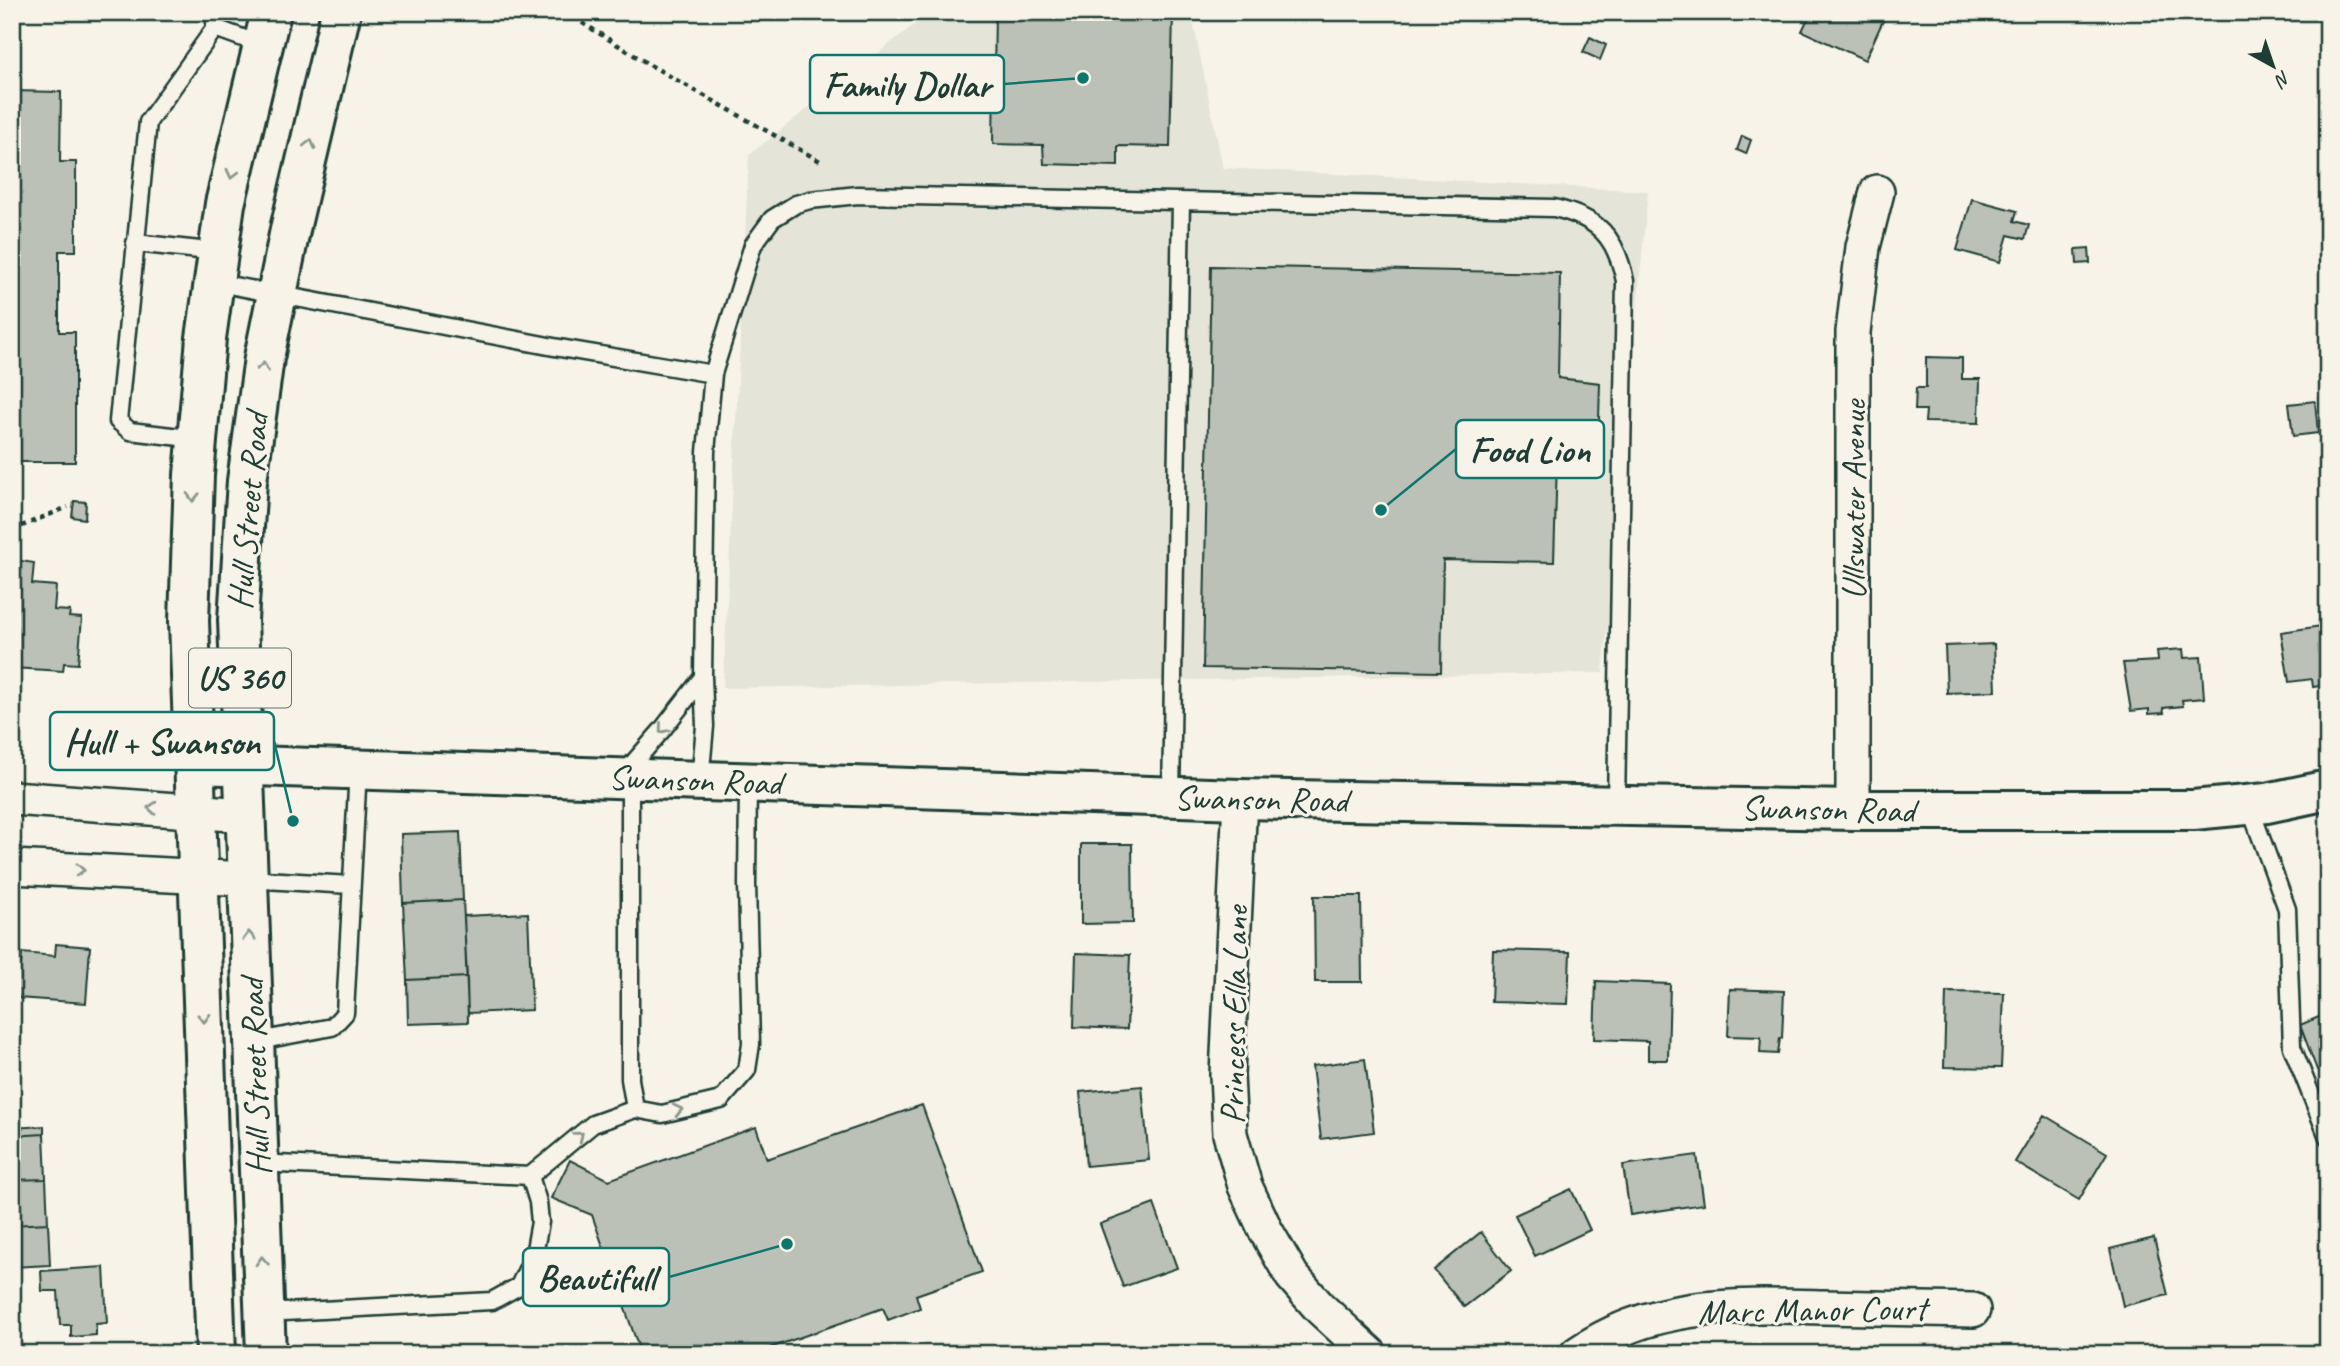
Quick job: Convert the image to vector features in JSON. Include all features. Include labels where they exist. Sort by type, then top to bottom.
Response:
[{"type":"main road","name":"Hull Street Road","points":[[266,1354],[238,620],[247,481],[264,358],[341,12]]},
{"type":"main road","name":"Hull Street Road","points":[[216,1354],[189,621],[197,439],[216,267],[225,204],[267,29]]},
{"type":"main road","name":"Swanson Road","points":[[194,764],[1240,799],[1853,810],[2193,810],[2249,805],[2328,790]]},
{"type":"street","name":"Ullswater Avenue","points":[[1853,810],[1853,332],[1863,247],[1877,191]]},
{"type":"street","points":[[12,799],[245,815]]},
{"type":"street","name":"Princess Ella Lane","points":[[1240,799],[1227,1075],[1230,1134],[1245,1186],[1266,1231],[1292,1276],[1320,1308],[1370,1354]]},
{"type":"street","points":[[12,867],[247,879]]},
{"type":"street","name":"Marc Manor Court","points":[[1577,1354],[1596,1340],[1642,1320],[1688,1310],[1748,1306],[1973,1310]]},
{"type":"lane","points":[[197,439],[130,431],[118,421],[148,122],[215,20],[267,29]]},
{"type":"lane","points":[[700,781],[705,726],[702,677],[706,452],[713,373],[754,245],[772,219],[796,204],[822,198],[858,195],[1554,208],[1578,214],[1596,225],[1610,240],[1620,258],[1625,281],[1616,806]]},
{"type":"lane","points":[[1171,797],[1181,201]]},
{"type":"lane","points":[[135,243],[216,267],[277,295],[713,373]]},
{"type":"lane","points":[[635,1109],[630,1079],[625,778],[702,677]]},
{"type":"lane","points":[[253,1042],[332,1027],[345,1013],[358,769]]},
{"type":"lane","points":[[258,1163],[530,1176],[593,1124],[635,1109],[662,1114],[721,1100],[747,1070],[751,1044],[747,884],[748,782]]},
{"type":"lane","points":[[2249,805],[2287,909],[2292,1047],[2328,1137]]},
{"type":"lane","points":[[247,879],[351,885]]},
{"type":"lane","points":[[265,1313],[492,1301],[519,1286],[534,1255],[540,1222],[538,1202],[530,1176]]},
{"type":"path","points":[[565,12],[674,79],[820,161]]},
{"type":"path","points":[[12,530],[68,507]]},
{"type":"shaded area","points":[[930,12],[1191,12],[1223,168],[1648,191],[1603,673],[723,688],[749,155]]},
{"type":"building","points":[[995,12],[1173,12],[1170,147],[1118,146],[1118,166],[1044,164],[1043,145],[993,144]]},
{"type":"building","points":[[1811,12],[1887,12],[1865,60],[1802,31]]},
{"type":"building","points":[[1590,37],[1606,45],[1600,60],[1583,52]]},
{"type":"building","points":[[12,91],[61,92],[60,162],[76,162],[76,251],[59,251],[59,332],[75,332],[75,462],[12,462]]},
{"type":"building","points":[[1742,136],[1751,140],[1746,154],[1737,150]]},
{"type":"building","points":[[1972,199],[2017,211],[2014,221],[2029,225],[2025,239],[2008,235],[2000,262],[1957,250]]},
{"type":"building","points":[[2089,248],[2090,263],[2077,264],[2076,249]]},
{"type":"building","points":[[1211,266],[1560,273],[1558,378],[1600,383],[1598,455],[1557,460],[1554,562],[1443,560],[1441,672],[1203,668]]},
{"type":"building","points":[[1926,357],[1962,358],[1962,379],[1980,379],[1979,423],[1925,422],[1926,410],[1915,410],[1916,388],[1926,388]]},
{"type":"building","points":[[2315,401],[2318,433],[2293,436],[2289,404]]},
{"type":"building","points":[[74,501],[86,502],[85,519],[72,517]]},
{"type":"building","points":[[12,548],[15,548],[15,560],[34,563],[32,584],[56,586],[54,610],[70,611],[69,617],[82,618],[78,664],[64,663],[63,671],[12,668]]},
{"type":"building","points":[[2328,625],[2326,685],[2313,687],[2312,679],[2289,682],[2281,632]]},
{"type":"building","points":[[1994,644],[1996,691],[1947,693],[1945,646]]},
{"type":"building","points":[[2183,649],[2184,658],[2201,657],[2204,698],[2182,700],[2183,706],[2163,708],[2164,713],[2149,714],[2149,709],[2131,711],[2123,663],[2158,661],[2157,651]]},
{"type":"building","points":[[460,832],[463,900],[403,903],[401,834]]},
{"type":"building","points":[[1081,844],[1132,844],[1133,923],[1081,924]]},
{"type":"building","points":[[1314,896],[1361,896],[1362,982],[1315,982]]},
{"type":"building","points":[[463,900],[467,977],[407,980],[403,903]]},
{"type":"building","points":[[528,913],[532,1010],[468,1013],[464,916]]},
{"type":"building","points":[[56,944],[90,947],[86,1003],[18,998],[18,995],[12,995],[13,964],[21,964],[22,953],[55,956]]},
{"type":"building","points":[[1493,950],[1570,952],[1568,1004],[1491,1002]]},
{"type":"building","points":[[1076,953],[1130,955],[1127,1029],[1074,1027]]},
{"type":"building","points":[[467,977],[468,1022],[408,1024],[407,980]]},
{"type":"building","points":[[1596,981],[1670,984],[1668,1060],[1648,1060],[1648,1041],[1594,1039]]},
{"type":"building","points":[[1730,989],[1784,991],[1782,1038],[1778,1054],[1760,1053],[1761,1037],[1728,1036]]},
{"type":"building","points":[[1946,992],[2004,993],[2001,1068],[1944,1067]]},
{"type":"building","points":[[2328,1013],[2328,1066],[2317,1070],[2300,1025]]},
{"type":"building","points":[[1365,1059],[1374,1132],[1321,1139],[1312,1066]]},
{"type":"building","points":[[1142,1086],[1149,1160],[1086,1166],[1080,1092]]},
{"type":"building","points":[[922,1105],[982,1272],[916,1295],[920,1308],[888,1320],[883,1308],[753,1354],[641,1354],[592,1215],[551,1198],[570,1160],[609,1180],[756,1127],[767,1159]]},
{"type":"building","points":[[2044,1115],[2107,1153],[2079,1200],[2015,1162]]},
{"type":"building","points":[[44,1126],[44,1134],[12,1136],[12,1128]]},
{"type":"building","points":[[44,1134],[46,1179],[12,1180],[12,1136]]},
{"type":"building","points":[[1697,1155],[1704,1204],[1630,1215],[1623,1165]]},
{"type":"building","points":[[46,1179],[48,1223],[12,1225],[12,1180]]},
{"type":"building","points":[[1571,1189],[1590,1230],[1535,1256],[1515,1215]]},
{"type":"building","points":[[1154,1204],[1177,1268],[1123,1287],[1100,1224]]},
{"type":"building","points":[[48,1223],[50,1265],[12,1267],[12,1225]]},
{"type":"building","points":[[1481,1232],[1511,1271],[1464,1307],[1434,1270]]},
{"type":"building","points":[[2154,1238],[2168,1295],[2123,1306],[2110,1249]]},
{"type":"building","points":[[104,1267],[107,1323],[96,1324],[96,1335],[71,1337],[71,1325],[60,1325],[58,1291],[42,1291],[41,1271]]},
{"type":"building","points":[[2117,1347],[2130,1354],[2114,1354]]},
{"type":"place","name":"Family Dollar","points":[[1083,78]]},
{"type":"place","name":"Food Lion","points":[[1381,510]]},
{"type":"place","name":"Hull + Swanson","points":[[293,821]]},
{"type":"place","name":"Beautifull","points":[[787,1244]]}]
